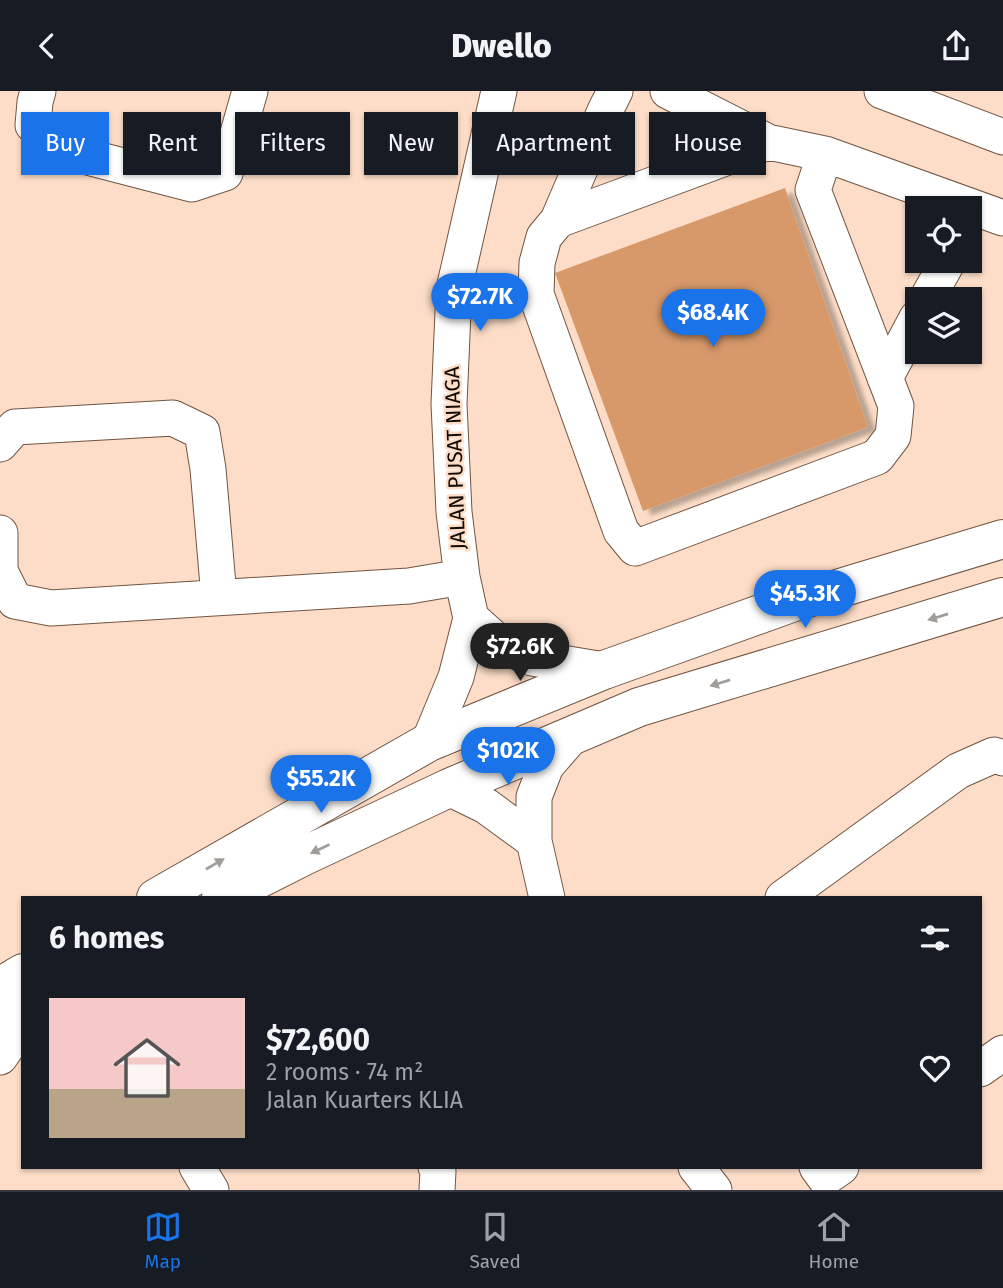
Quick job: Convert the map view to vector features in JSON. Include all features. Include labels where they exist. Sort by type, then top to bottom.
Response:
[{"type":"main road","points":[[160,896],[429,742],[604,670],[794,602],[999,538]]},
{"type":"main road","points":[[225,896],[449,788],[639,707],[1003,597]]},
{"type":"main road","points":[[0,987],[21,973]]},
{"type":"main road","points":[[0,1025],[21,1012]]},
{"type":"street","points":[[38,91],[33,125],[57,149],[192,184],[225,173],[250,91]]},
{"type":"street","name":"JALAN PUSAT NIAGA","points":[[471,618],[462,577],[454,512],[449,404],[454,289],[499,91]]},
{"type":"street","points":[[615,91],[558,220],[544,237],[537,263],[536,294],[621,531],[635,548],[877,457],[893,436],[896,406],[813,190],[825,154]]},
{"type":"street","points":[[668,91],[768,142],[825,154],[983,216]]},
{"type":"street","points":[[888,92],[1003,137]]},
{"type":"street","points":[[558,220],[768,142]]},
{"type":"street","points":[[885,379],[905,342]]},
{"type":"street","points":[[0,444],[15,427],[50,424],[173,418],[202,432],[208,469],[219,597]]},
{"type":"street","points":[[0,533],[0,571],[15,601],[51,608],[409,586],[462,577]]},
{"type":"street","points":[[429,742],[456,677],[471,618],[501,645],[533,658],[604,670]]},
{"type":"street","points":[[547,896],[534,841],[534,797],[546,767],[572,736]]},
{"type":"street","points":[[786,896],[958,771],[994,755],[1003,758]]},
{"type":"street","points":[[449,788],[485,806],[534,841]]},
{"type":"street","points":[[0,973],[21,972]]},
{"type":"street","points":[[0,1057],[21,1026]]},
{"type":"street","points":[[982,1068],[1003,1053]]},
{"type":"street","points":[[198,1169],[211,1190]]},
{"type":"street","points":[[437,1169],[437,1190]]},
{"type":"street","points":[[697,1169],[713,1190]]},
{"type":"street","points":[[818,1169],[825,1178],[838,1169]]},
{"type":"building","points":[[785,188],[868,427],[643,511],[555,273]]}]
